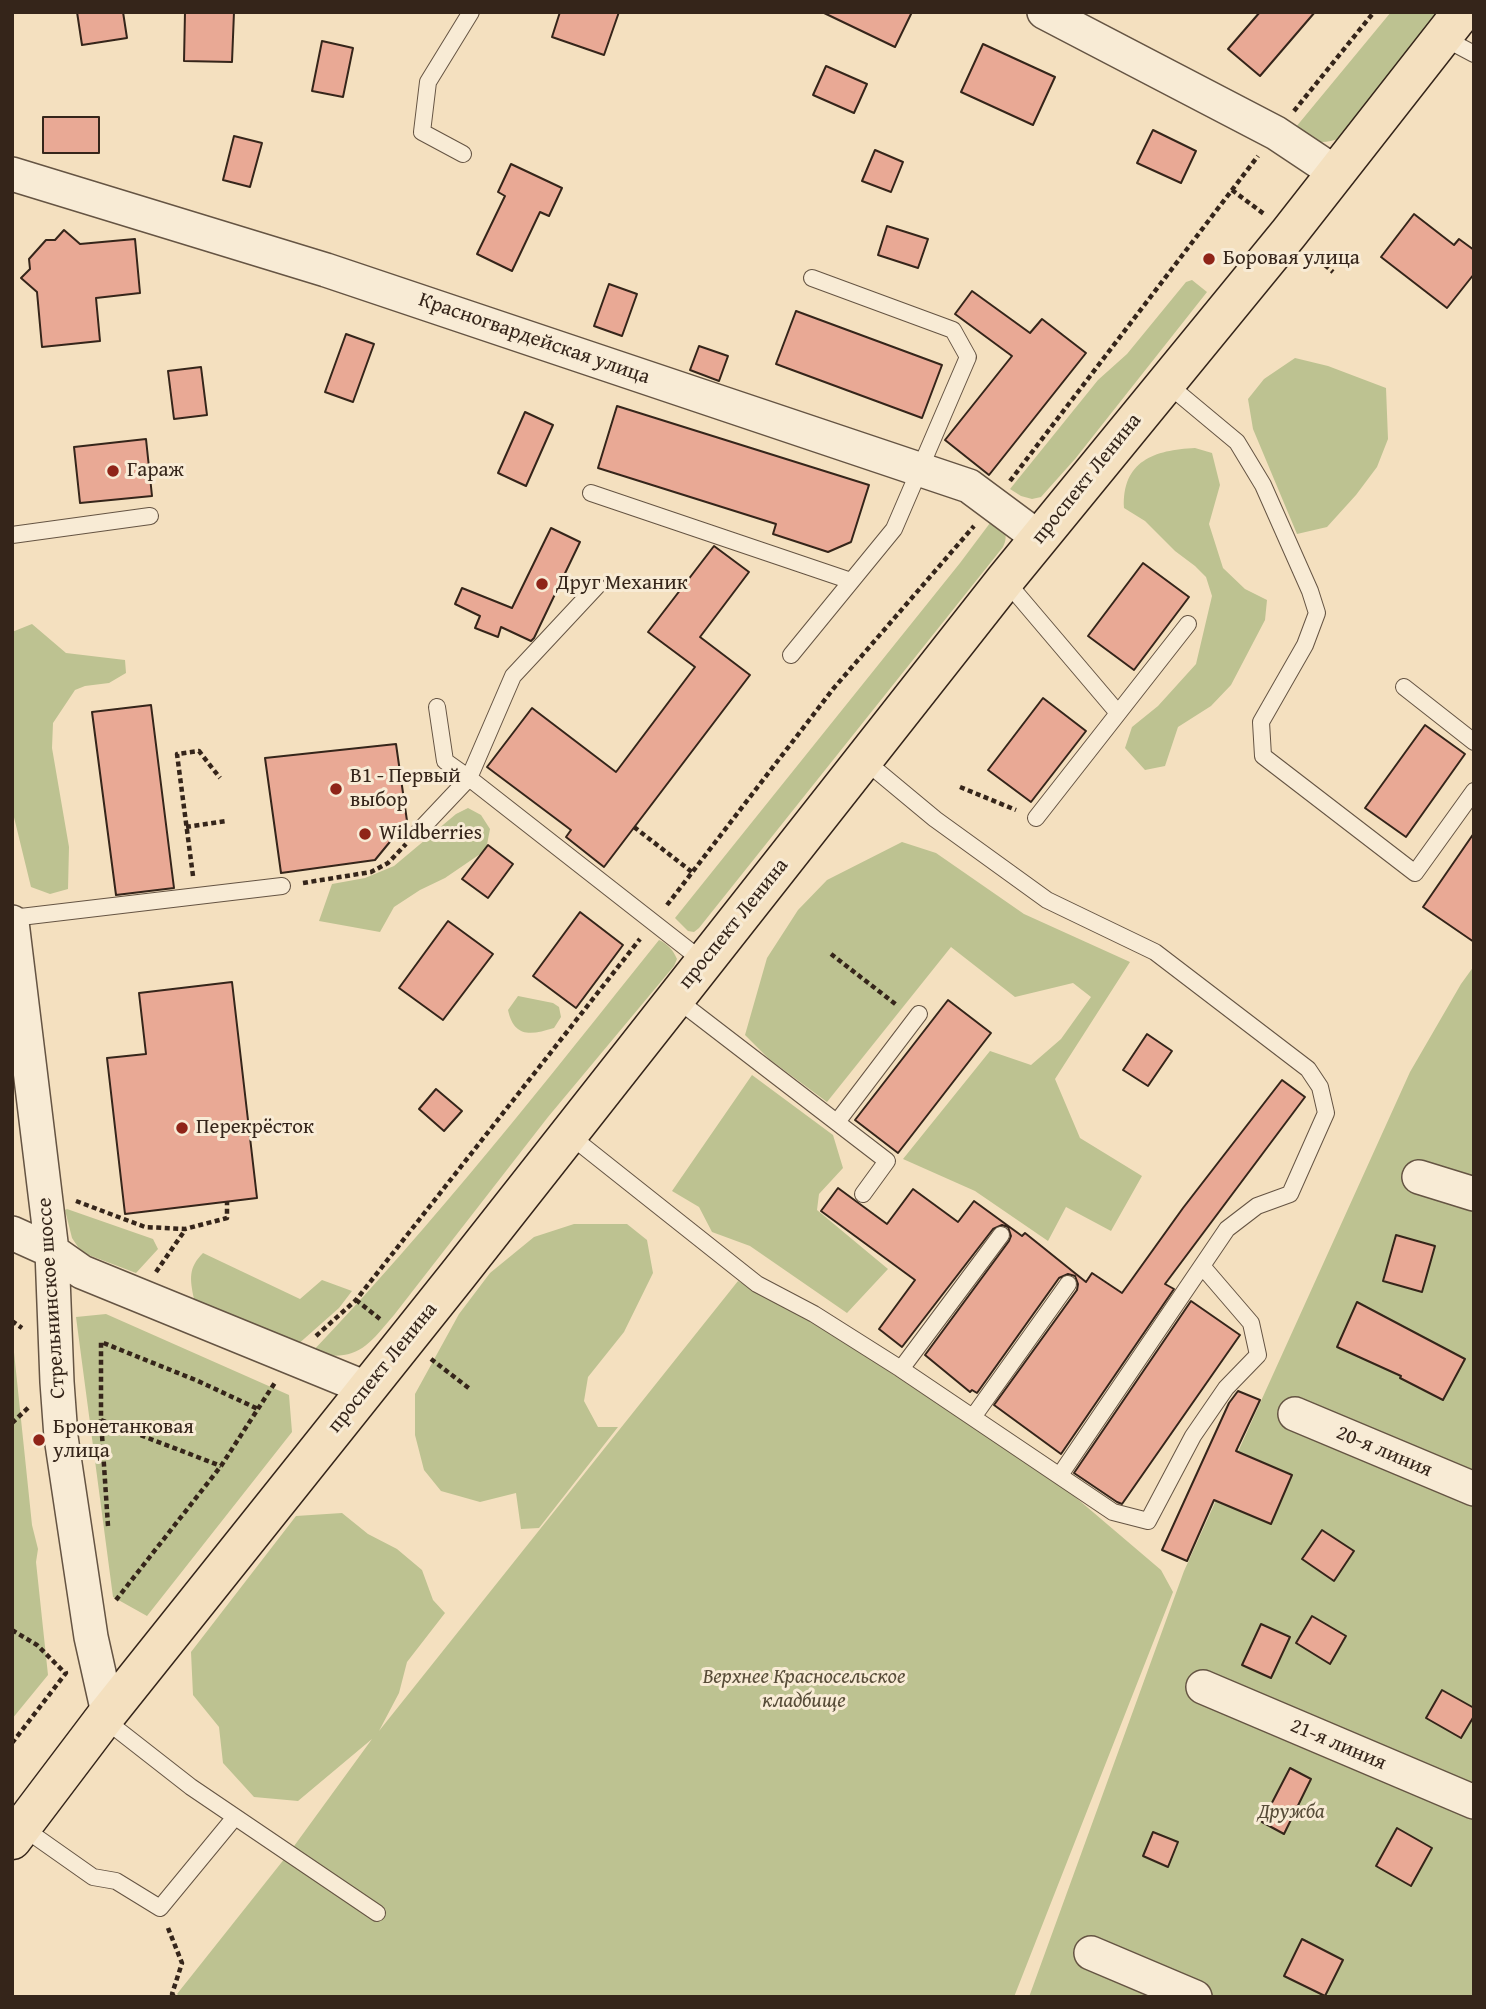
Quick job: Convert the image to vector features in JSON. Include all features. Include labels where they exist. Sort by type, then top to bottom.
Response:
[{"type":"main road","name":"проспект Ленина","points":[[17,1833],[106,1716],[457,1276],[1005,580],[1335,173],[1459,34]]},
{"type":"street","points":[[1044,12],[1276,133],[1335,173]]},
{"type":"street","name":"Красногвардейская улица","points":[[12,174],[326,270],[970,486],[1039,538]]},
{"type":"street","name":"Стрельнинское шоссе","points":[[12,920],[52,1251],[61,1437],[106,1716]]},
{"type":"street","points":[[1419,1177],[1474,1194]]},
{"type":"street","points":[[12,1233],[52,1251],[82,1272],[366,1388]]},
{"type":"street","name":"20-я линия","points":[[1295,1414],[1474,1489]]},
{"type":"street","name":"21-я линия","points":[[1203,1687],[1474,1802]]},
{"type":"street","points":[[1091,1953],[1195,1997]]},
{"type":"lane","points":[[463,154],[422,132],[428,82],[471,12]]},
{"type":"lane","points":[[791,655],[894,529],[968,357],[953,330],[811,278]]},
{"type":"lane","points":[[1165,382],[1237,442],[1263,485],[1310,591],[1317,613],[1305,645],[1261,722],[1263,756],[1415,873],[1474,791]]},
{"type":"lane","points":[[592,493],[851,581]]},
{"type":"lane","points":[[12,535],[150,516]]},
{"type":"lane","points":[[1005,580],[1118,713]]},
{"type":"lane","points":[[419,831],[469,778],[513,676],[597,586]]},
{"type":"lane","points":[[1036,818],[1188,624]]},
{"type":"lane","points":[[1404,687],[1474,742]]},
{"type":"lane","points":[[437,707],[445,761],[704,962]]},
{"type":"lane","points":[[864,760],[935,819],[1047,900],[1155,952],[1308,1069],[1320,1087],[1325,1113],[1290,1194],[1257,1206],[1227,1229],[1060,1475]]},
{"type":"lane","points":[[12,920],[282,886]]},
{"type":"lane","points":[[675,998],[887,1161],[863,1194]]},
{"type":"lane","points":[[836,1122],[917,1017]]},
{"type":"lane","points":[[568,1134],[757,1284],[814,1314],[901,1369],[1113,1512],[1148,1521],[1193,1436],[1226,1388],[1258,1355],[1251,1323],[1202,1266]]},
{"type":"lane","points":[[901,1369],[1001,1235]]},
{"type":"lane","points":[[973,1417],[1068,1284]]},
{"type":"lane","points":[[106,1716],[191,1787],[377,1913]]},
{"type":"lane","points":[[17,1833],[93,1877],[116,1881],[160,1908],[235,1817]]},
{"type":"path","points":[[113,1591],[113,1604],[221,1466],[291,1359],[356,1300],[654,922],[833,689],[993,503],[1276,133],[1374,12]]},
{"type":"path","points":[[1232,190],[1264,215]]},
{"type":"path","points":[[1307,249],[1333,271]]},
{"type":"path","points":[[195,897],[177,754],[199,751],[220,778]]},
{"type":"path","points":[[960,788],[1036,818]]},
{"type":"path","points":[[187,827],[226,821]]},
{"type":"path","points":[[634,827],[692,872]]},
{"type":"path","points":[[282,886],[371,872],[387,863],[419,831]]},
{"type":"path","points":[[831,954],[917,1017]]},
{"type":"path","points":[[74,1200],[145,1227],[185,1229],[227,1218],[227,1202]]},
{"type":"path","points":[[140,1296],[185,1229]]},
{"type":"path","points":[[109,1538],[101,1420],[101,1342],[198,1381],[258,1409]]},
{"type":"path","points":[[12,1423],[32,1404]]},
{"type":"path","points":[[101,1420],[221,1466]]},
{"type":"path","points":[[12,1630],[37,1645],[65,1673]]},
{"type":"path","points":[[160,1908],[182,1963],[172,1994],[175,1997]]},
{"type":"green space","points":[[1391,12],[1440,12],[1344,137],[1317,142],[1291,133]]},
{"type":"green space","points":[[1192,280],[1207,292],[1075,459],[1041,497],[1032,499],[1010,489],[1098,380],[1127,354],[1186,282]]},
{"type":"green space","points":[[1295,358],[1328,366],[1386,388],[1388,439],[1377,467],[1327,527],[1297,534],[1253,429],[1248,399],[1264,379]]},
{"type":"green space","points":[[1195,448],[1212,453],[1220,485],[1209,524],[1223,568],[1245,589],[1267,600],[1265,620],[1231,685],[1211,706],[1178,727],[1165,766],[1145,770],[1125,748],[1132,727],[1158,706],[1196,664],[1212,596],[1206,577],[1195,566],[1175,551],[1145,521],[1124,508],[1125,492],[1128,479],[1143,461],[1166,452]]},
{"type":"green space","points":[[996,515],[1005,534],[1003,547],[699,928],[694,932],[688,931],[675,918]]},
{"type":"green space","points":[[32,624],[66,653],[125,660],[126,673],[109,683],[75,690],[53,723],[52,748],[69,847],[68,889],[50,894],[31,887],[12,809],[12,632]]},
{"type":"green space","points":[[468,808],[481,815],[490,829],[486,850],[445,878],[394,907],[380,932],[319,921],[332,884],[365,878],[394,866],[456,814]]},
{"type":"green space","points":[[902,842],[936,853],[1024,914],[1130,962],[1055,1079],[1080,1138],[1142,1176],[1111,1231],[1066,1207],[1048,1241],[975,1191],[903,1159],[990,1051],[1031,1065],[1061,1039],[1091,997],[1073,983],[1015,997],[951,947],[827,1102],[769,1059],[745,1035],[767,958],[798,910],[827,880]]},
{"type":"green space","points":[[659,940],[668,945],[674,953],[677,959],[674,966],[548,1117],[394,1315],[368,1344],[359,1350],[339,1356],[311,1353],[446,1202]]},
{"type":"green space","name":"Дружба","points":[[1474,966],[1474,1997],[1029,1997],[1184,1571],[1410,1072]]},
{"type":"green space","points":[[518,996],[553,1003],[559,1007],[561,1017],[554,1028],[531,1033],[514,1026],[508,1010]]},
{"type":"green space","points":[[752,1075],[833,1135],[843,1168],[819,1194],[817,1210],[888,1269],[847,1313],[750,1246],[712,1232],[699,1207],[672,1191]]},
{"type":"green space","points":[[65,1210],[153,1239],[158,1249],[136,1273],[86,1254],[72,1238]]},
{"type":"green space","points":[[574,1224],[627,1224],[647,1240],[653,1273],[624,1332],[588,1377],[584,1401],[598,1427],[618,1427],[539,1528],[521,1529],[516,1493],[480,1502],[441,1491],[424,1470],[415,1435],[415,1394],[459,1314],[490,1273],[534,1237]]},
{"type":"green space","points":[[203,1253],[300,1299],[322,1280],[352,1291],[339,1308],[296,1346],[194,1299],[191,1274]]},
{"type":"green space","name":"Верхнее Красносельское кладбище","points":[[738,1281],[812,1320],[1067,1490],[1161,1570],[1173,1592],[1014,1997],[180,1997],[177,1994],[289,1853],[372,1739],[298,1801],[254,1797],[223,1763],[219,1727],[193,1695],[191,1652],[296,1516],[342,1513],[368,1534],[397,1549],[422,1570],[433,1600],[445,1613],[407,1662],[399,1693],[379,1731]]},
{"type":"green space","points":[[106,1314],[289,1395],[292,1432],[147,1616],[113,1597],[76,1317]]},
{"type":"green space","points":[[12,1333],[32,1525],[38,1549],[36,1562],[48,1675],[12,1719]]},
{"type":"building","points":[[77,12],[123,12],[127,38],[82,45]]},
{"type":"building","points":[[185,12],[234,12],[232,62],[184,61]]},
{"type":"building","points":[[560,12],[619,12],[604,55],[552,37]]},
{"type":"building","points":[[822,12],[912,12],[895,47]]},
{"type":"building","points":[[1260,12],[1315,12],[1260,76],[1228,49]]},
{"type":"building","points":[[322,41],[353,48],[343,97],[312,91]]},
{"type":"building","points":[[983,44],[1055,77],[1033,125],[961,92]]},
{"type":"building","points":[[826,66],[867,84],[854,113],[813,95]]},
{"type":"building","points":[[43,117],[99,117],[99,153],[43,153]]},
{"type":"building","points":[[1153,130],[1196,151],[1181,183],[1137,163]]},
{"type":"building","points":[[234,136],[262,143],[250,187],[223,180]]},
{"type":"building","points":[[875,150],[903,162],[891,192],[862,181]]},
{"type":"building","points":[[511,164],[562,188],[549,216],[540,212],[512,271],[477,254],[505,196],[498,192]]},
{"type":"building","points":[[1414,214],[1454,245],[1459,239],[1474,250],[1474,274],[1447,308],[1381,257]]},
{"type":"building","points":[[887,226],[928,239],[918,268],[878,255]]},
{"type":"building","points":[[64,230],[80,244],[135,239],[140,293],[96,298],[100,341],[42,347],[37,292],[21,278],[30,269],[29,259],[46,240],[55,240]]},
{"type":"building","points":[[609,284],[637,294],[622,336],[594,326]]},
{"type":"building","points":[[972,291],[1030,333],[1042,319],[1086,353],[989,475],[945,440],[1012,356],[955,314]]},
{"type":"building","points":[[796,311],[942,365],[922,418],[776,364]]},
{"type":"building","points":[[346,334],[374,344],[353,402],[325,392]]},
{"type":"building","points":[[699,346],[728,356],[719,381],[690,370]]},
{"type":"building","points":[[201,367],[207,415],[174,419],[168,371]]},
{"type":"building","points":[[617,406],[869,485],[851,542],[828,552],[773,534],[776,524],[598,468]]},
{"type":"building","points":[[525,412],[553,425],[526,486],[498,473]]},
{"type":"building","name":"Гараж","points":[[146,439],[152,496],[80,503],[74,447]]},
{"type":"building","name":"Друг Механик","points":[[551,528],[580,542],[534,638],[531,641],[501,627],[498,637],[475,628],[480,616],[455,604],[462,588],[512,608]]},
{"type":"building","points":[[714,546],[749,572],[700,637],[750,675],[604,867],[566,837],[571,830],[487,767],[532,708],[616,772],[695,667],[648,632]]},
{"type":"building","points":[[1143,563],[1189,597],[1134,670],[1088,636]]},
{"type":"building","points":[[1043,698],[1086,731],[1031,802],[988,770]]},
{"type":"building","points":[[151,705],[174,888],[116,895],[92,712]]},
{"type":"building","points":[[1425,725],[1465,754],[1406,837],[1365,808]]},
{"type":"building","name":"В1 - Первый выбор","points":[[396,744],[407,821],[375,860],[281,873],[265,758]]},
{"type":"building","points":[[1474,833],[1474,942],[1423,907]]},
{"type":"building","points":[[488,845],[513,864],[488,898],[462,879]]},
{"type":"building","points":[[580,912],[623,945],[576,1008],[533,976]]},
{"type":"building","points":[[448,921],[493,954],[443,1020],[399,988]]},
{"type":"building","name":"Перекрёсток","points":[[232,982],[257,1198],[125,1214],[107,1058],[146,1054],[139,993]]},
{"type":"building","points":[[948,1000],[991,1033],[898,1153],[855,1120]]},
{"type":"building","points":[[1147,1034],[1172,1051],[1148,1086],[1123,1070]]},
{"type":"building","points":[[1282,1080],[1305,1097],[1165,1284],[1174,1289],[1061,1454],[994,1405],[1077,1290],[1075,1276],[1068,1274],[1059,1278],[977,1393],[972,1390],[970,1392],[925,1355],[1009,1241],[1011,1236],[1008,1227],[1002,1225],[993,1229],[902,1347],[879,1329],[915,1280],[821,1211],[838,1188],[887,1224],[913,1189],[958,1222],[974,1201],[1022,1236],[1025,1233],[1086,1282],[1092,1273],[1122,1293],[1183,1208]]},
{"type":"building","points":[[436,1089],[462,1111],[444,1131],[419,1109]]},
{"type":"building","points":[[1396,1235],[1435,1246],[1422,1292],[1383,1281]]},
{"type":"building","points":[[1191,1301],[1240,1335],[1122,1504],[1074,1473]]},
{"type":"building","points":[[1357,1302],[1465,1359],[1443,1400],[1400,1378],[1401,1376],[1337,1347]]},
{"type":"building","points":[[1238,1391],[1260,1400],[1236,1451],[1292,1475],[1271,1524],[1214,1500],[1187,1561],[1162,1550],[1229,1403]]},
{"type":"building","points":[[1322,1530],[1354,1551],[1334,1581],[1302,1559]]},
{"type":"building","points":[[1312,1616],[1346,1636],[1330,1664],[1296,1643]]},
{"type":"building","points":[[1261,1624],[1290,1637],[1271,1678],[1242,1665]]},
{"type":"building","points":[[1442,1690],[1474,1708],[1474,1716],[1461,1738],[1426,1718]]},
{"type":"building","points":[[1290,1768],[1311,1779],[1284,1834],[1262,1822]]},
{"type":"building","points":[[1397,1828],[1432,1848],[1411,1886],[1376,1866]]},
{"type":"building","points":[[1153,1832],[1178,1842],[1168,1867],[1143,1856]]},
{"type":"building","points":[[1302,1939],[1343,1960],[1325,1996],[1284,1976]]},
{"type":"place","name":"Боровая улица","points":[[1209,259]]},
{"type":"place","name":"Гараж","points":[[113,471]]},
{"type":"place","name":"Друг Механик","points":[[542,584]]},
{"type":"place","name":"В1 - Первый выбор","points":[[336,789]]},
{"type":"place","name":"Wildberries","points":[[365,834]]},
{"type":"place","name":"Перекрёсток","points":[[182,1128]]},
{"type":"place","name":"Бронетанковая улица","points":[[39,1440]]}]
